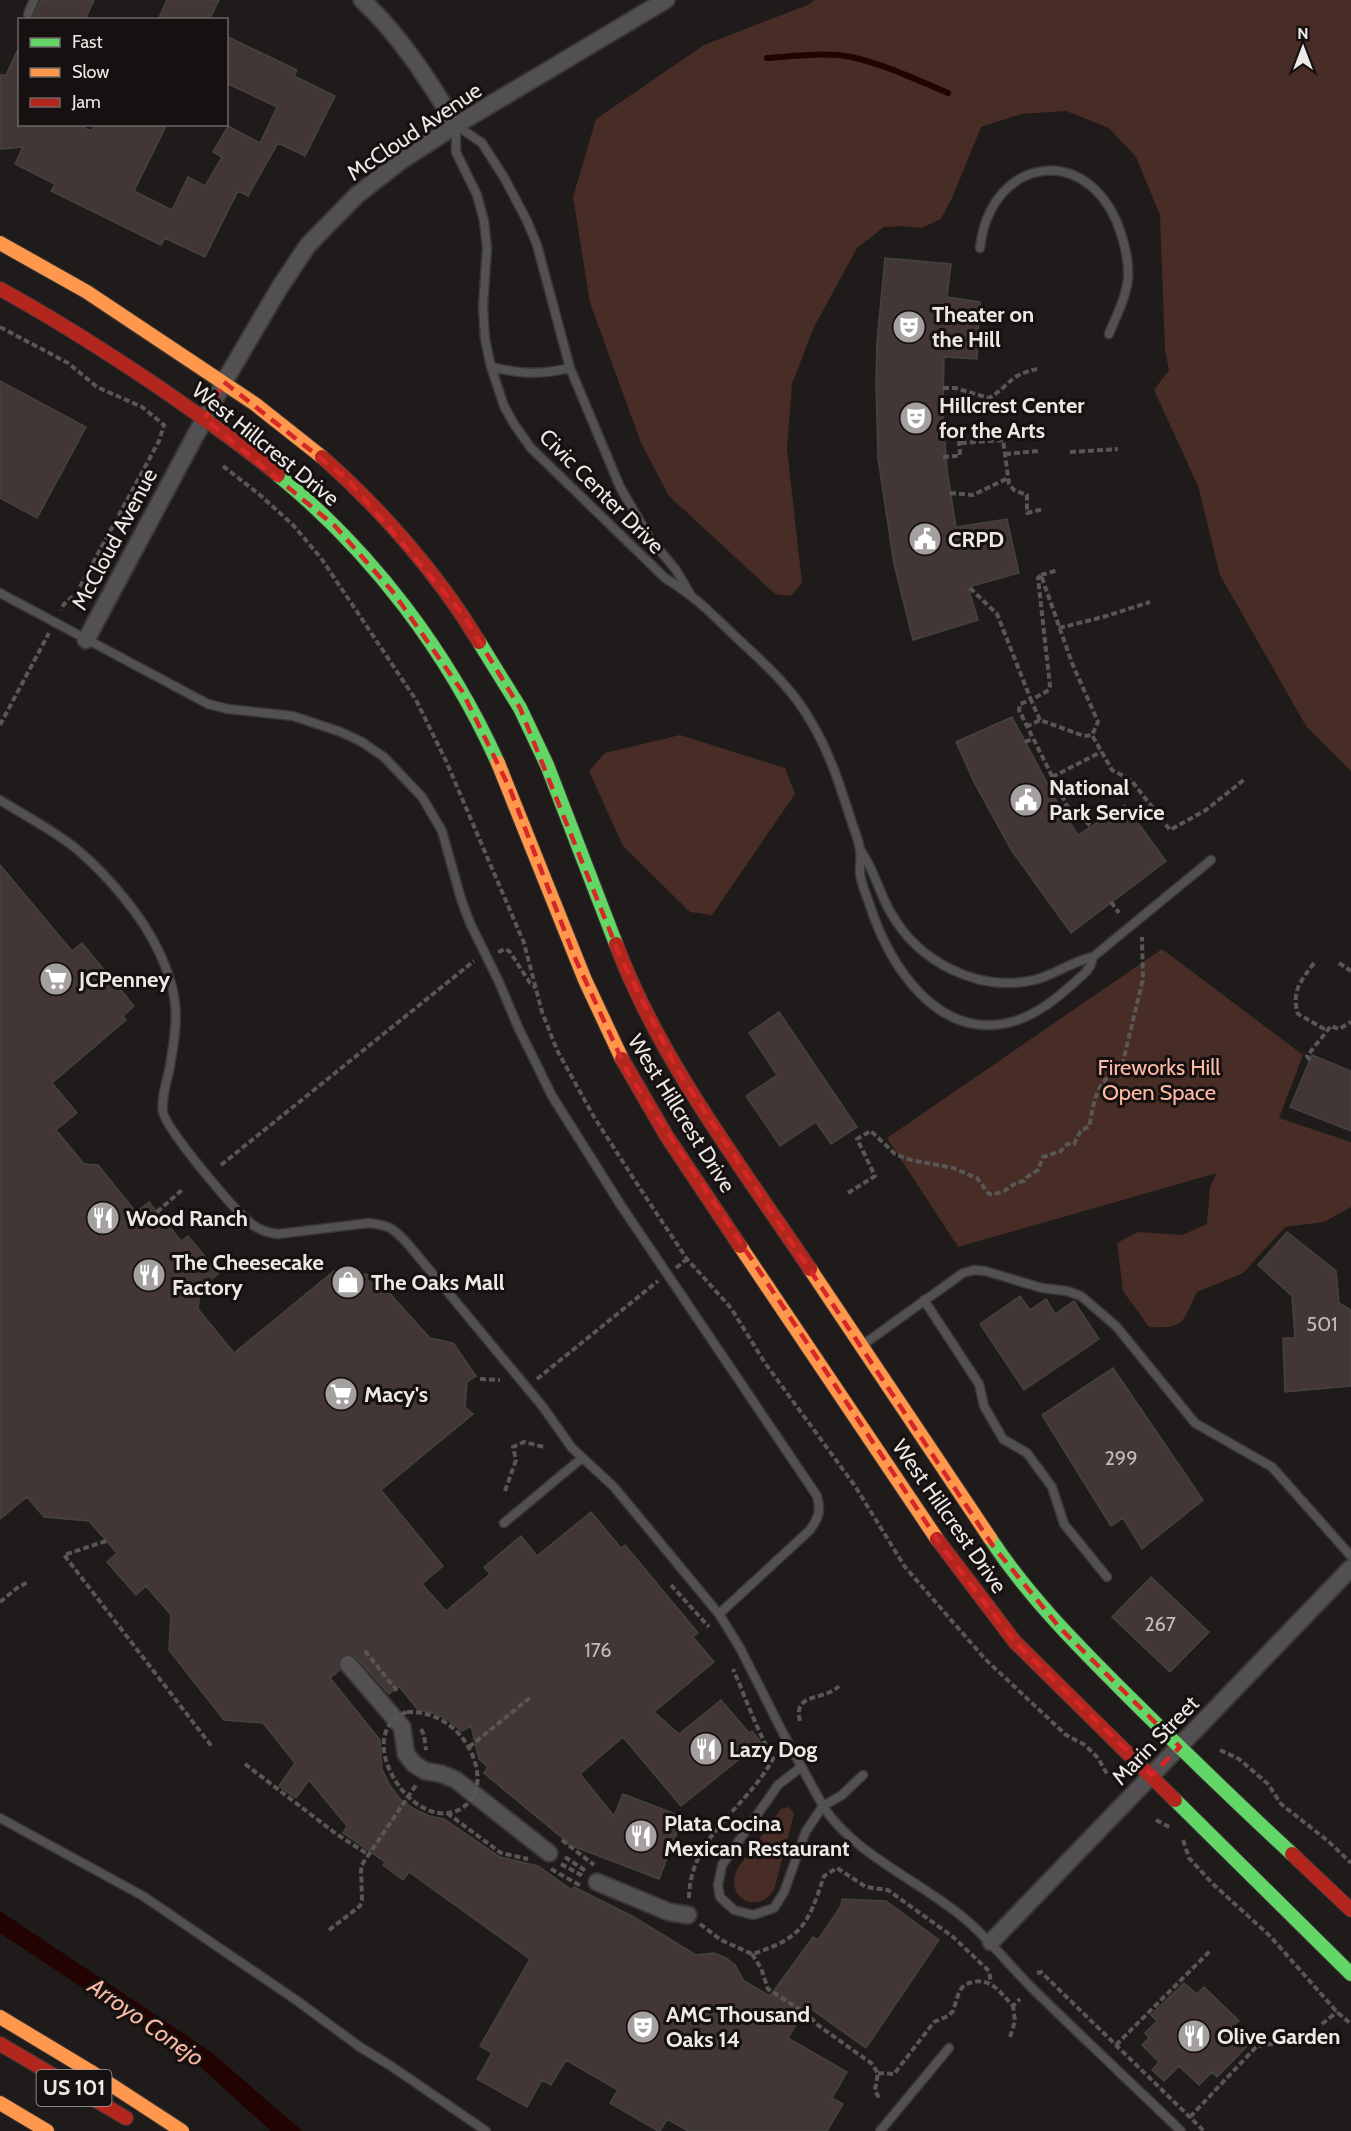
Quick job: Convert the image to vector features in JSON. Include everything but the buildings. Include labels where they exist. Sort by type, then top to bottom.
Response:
[{"type":"main road","name":"West Hillcrest Drive","points":[[0,243],[87,292],[224,382],[308,445],[347,479],[421,560],[462,613],[520,708],[534,736],[620,956],[647,1016],[699,1103],[1006,1563],[1060,1628],[1180,1747],[1351,1910]]},
{"type":"main road","name":"West Hillcrest Drive","points":[[0,289],[121,362],[205,419],[281,477],[335,526],[393,592],[462,691],[485,734],[510,789],[592,998],[628,1073],[945,1551],[1015,1642],[1351,1974]]},
{"type":"main road","points":[[0,2017],[93,2073],[182,2131]]},
{"type":"main road","name":"US 101","points":[[0,2044],[137,2125]]},
{"type":"main road","name":"US 101","points":[[0,2103],[47,2131]]},
{"type":"street","points":[[362,0],[376,13],[402,45],[456,125]]},
{"type":"street","name":"McCloud Avenue","points":[[86,640],[224,382],[280,287],[308,245],[357,195],[402,160],[456,125],[666,0]]},
{"type":"street","name":"Marin Street","points":[[991,1942],[1351,1568]]},
{"type":"street","points":[[348,1664],[402,1727],[406,1754],[414,1764],[425,1771],[442,1774],[456,1780],[549,1853]]},
{"type":"street","points":[[597,1882],[669,1912],[688,1916]]},
{"type":"lane","points":[[28,14],[34,0]]},
{"type":"lane","name":"Civic Center Drive","points":[[456,125],[456,152],[477,195],[484,221],[487,248],[483,307],[485,339],[491,367],[504,405],[514,424],[531,448],[665,578],[690,593],[770,669],[809,718],[830,758],[861,851],[872,867],[889,910],[903,933],[917,947],[945,967],[974,979],[1004,983],[1032,980],[1093,957],[1211,860]]},
{"type":"lane","name":"Civic Center Drive","points":[[456,125],[482,142],[528,221],[537,245],[570,368],[620,487],[649,537],[676,570],[690,593]]},
{"type":"lane","points":[[980,248],[988,215],[999,198],[1027,175],[1047,170],[1067,172],[1084,179],[1103,197],[1117,219],[1127,258],[1128,277],[1124,297],[1109,334]]},
{"type":"lane","points":[[491,367],[522,374],[570,368]]},
{"type":"lane","points":[[0,593],[208,704],[228,709],[293,716],[362,741],[384,757],[422,797],[442,831],[473,932],[552,1096],[622,1207],[817,1496],[820,1508],[819,1518],[810,1530],[719,1614]]},
{"type":"lane","points":[[0,800],[80,851],[130,906],[158,950],[175,996],[177,1016],[163,1099],[164,1116],[189,1153],[221,1192],[252,1225],[265,1232],[278,1234],[369,1223],[383,1224],[394,1229],[543,1407],[572,1448],[614,1487],[719,1614],[740,1648],[801,1767],[829,1816],[847,1835],[959,1914],[991,1942],[1030,1986],[1180,2131]]},
{"type":"lane","name":"Civic Center Drive","points":[[861,851],[860,874],[877,926],[893,958],[921,995],[938,1010],[958,1019],[997,1024],[1014,1021],[1035,1013],[1055,999],[1088,969],[1093,957]]},
{"type":"lane","points":[[861,1346],[963,1273],[974,1270],[985,1271],[1041,1288],[1067,1291],[1082,1296],[1116,1326],[1195,1423],[1272,1467],[1351,1556]]},
{"type":"lane","points":[[924,1300],[979,1384],[984,1406],[1003,1440],[1027,1453],[1052,1486],[1064,1524],[1107,1577]]},
{"type":"lane","points":[[504,1523],[582,1458]]},
{"type":"lane","points":[[801,1767],[778,1785],[722,1864],[718,1885],[720,1897],[734,1910],[753,1915],[774,1908],[784,1892],[806,1831],[823,1806],[842,1795],[863,1775]]},
{"type":"lane","points":[[0,1818],[143,1896],[296,2000],[360,2047],[392,2066],[486,2131]]},
{"type":"lane","points":[[880,2131],[949,2048]]},
{"type":"path","points":[[0,327],[68,363],[97,387],[142,407],[164,425],[159,441],[76,594],[64,604]]},
{"type":"path","points":[[943,388],[955,388],[989,398],[1010,379],[1022,372],[1037,369]]},
{"type":"path","points":[[944,430],[960,431],[962,443]]},
{"type":"path","points":[[943,457],[956,456],[956,453],[960,453],[959,443],[1003,440],[1009,484],[1014,490],[1027,495],[1027,513],[1044,509]]},
{"type":"path","points":[[1070,452],[1118,449]]},
{"type":"path","points":[[1005,454],[1038,451]]},
{"type":"path","points":[[951,493],[973,495],[1008,478]]},
{"type":"path","points":[[1058,570],[1038,578],[1049,690],[1020,704],[1019,710],[1066,806],[1091,826]]},
{"type":"path","points":[[1041,575],[1081,687],[1098,722],[1092,735]]},
{"type":"path","points":[[970,588],[997,614],[1040,720],[1084,736],[1092,735]]},
{"type":"path","points":[[1059,628],[1150,602]]},
{"type":"path","points":[[0,725],[46,638]]},
{"type":"path","points":[[1026,727],[1040,720]]},
{"type":"path","points":[[1092,735],[1112,770],[1131,780],[1170,830],[1206,810],[1245,779]]},
{"type":"path","points":[[1025,742],[1032,739]]},
{"type":"path","points":[[1052,777],[1101,752]]},
{"type":"path","points":[[1061,809],[1066,806]]},
{"type":"path","points":[[1111,902],[1119,913]]},
{"type":"path","points":[[848,1194],[875,1176],[857,1139],[871,1131],[895,1154],[911,1161],[953,1168],[977,1178],[989,1194],[1001,1194],[1016,1183],[1024,1181],[1027,1176],[1038,1170],[1043,1157],[1061,1150],[1067,1144],[1074,1144],[1081,1130],[1089,1128],[1098,1087],[1109,1074],[1121,1070],[1143,979],[1142,937]]},
{"type":"path","points":[[500,951],[506,949],[510,952],[530,983],[537,988]]},
{"type":"path","points":[[221,1165],[471,962]]},
{"type":"path","points":[[1314,963],[1299,984],[1294,1001],[1298,1014],[1326,1030]]},
{"type":"path","points":[[1339,963],[1351,971]]},
{"type":"path","points":[[1310,1060],[1307,1056],[1326,1030],[1331,1026],[1339,1029],[1351,1022]]},
{"type":"path","points":[[158,1212],[183,1189]]},
{"type":"path","points":[[537,1379],[656,1282]]},
{"type":"path","points":[[480,1379],[500,1380]]},
{"type":"path","points":[[505,1491],[516,1460],[513,1447],[524,1442],[544,1447]]},
{"type":"path","points":[[106,1541],[64,1556],[213,1748]]},
{"type":"path","points":[[0,1602],[28,1582]]},
{"type":"path","points":[[671,1585],[712,1630]]},
{"type":"path","points":[[740,1685],[752,1710],[758,1730],[773,1758],[764,1775],[702,1847],[694,1865],[688,1916],[721,1940],[752,1954],[761,1968],[768,1989],[807,2014],[819,2026],[871,2063],[878,2073],[875,2090],[879,2098]]},
{"type":"path","points":[[800,1721],[797,1713],[799,1706],[805,1701],[834,1692],[839,1686]]},
{"type":"path","points":[[469,1747],[531,1697]]},
{"type":"path","points":[[413,1712],[441,1720],[461,1736],[469,1747],[478,1776],[473,1797],[460,1810],[447,1813],[420,1806],[406,1796],[395,1783],[388,1767],[384,1736],[392,1720],[399,1715],[413,1712]]},
{"type":"path","points":[[422,1729],[426,1754]]},
{"type":"path","points":[[1220,1750],[1239,1759],[1268,1784],[1281,1804],[1329,1841],[1351,1863]]},
{"type":"path","points":[[245,1764],[335,1833],[369,1855]]},
{"type":"path","points":[[329,1930],[360,1906],[362,1900],[361,1866],[425,1771]]},
{"type":"path","points":[[1156,1820],[1178,1833],[1189,1858],[1213,1884],[1270,1936],[1337,2012],[1351,2024]]},
{"type":"path","points":[[549,1853],[556,1852],[592,1875],[597,1882]]},
{"type":"path","points":[[752,1954],[778,1946],[798,1931],[812,1912],[824,1876],[837,1868],[866,1887],[888,1890],[952,1936],[989,1971],[991,1983],[1012,2006],[1015,2020],[1010,2037]]},
{"type":"path","points":[[1116,2045],[1210,1951]]},
{"type":"path","points":[[1037,1973],[1041,1972],[1204,2131]]},
{"type":"path","points":[[878,2073],[894,2074],[934,2022],[948,2016],[953,2011],[959,1992],[964,1985],[971,1982],[991,1983]]},
{"type":"path","points":[[1012,2006],[1020,1999]]},
{"type":"path","points":[[1322,2024],[1337,2012]]},
{"type":"path","points":[[1190,2117],[1257,2046],[1278,2043]]},
{"type":"highlighted area","points":[[224,382],[347,479],[462,613],[520,708],[620,956],[678,1071],[993,1546],[1060,1628],[1180,1747],[1152,1775],[1015,1642],[945,1551],[628,1073],[575,958],[510,789],[462,691],[393,592],[335,526],[205,419]]},
{"type":"green space","points":[[814,0],[1351,0],[1351,771],[1306,726],[1220,575],[1198,486],[1154,390],[1169,370],[1165,350],[1160,215],[1136,157],[1109,128],[1066,111],[1021,114],[981,127],[953,196],[941,219],[922,228],[884,227],[857,248],[814,327],[792,384],[787,448],[802,583],[791,596],[775,594],[669,496],[641,443],[590,303],[573,197],[596,119],[704,45],[810,4]]},
{"type":"green space","points":[[680,735],[785,768],[795,794],[712,915],[690,912],[623,846],[589,771],[605,753]]},
{"type":"green space","name":"Fireworks Hill Open Space","points":[[1162,949],[1303,1055],[1279,1118],[1351,1142],[1351,1207],[1324,1222],[1285,1227],[1243,1273],[1197,1292],[1181,1322],[1170,1327],[1149,1327],[1123,1291],[1117,1243],[1138,1232],[1182,1235],[1207,1224],[1210,1187],[1217,1173],[958,1247],[887,1138]]},
{"type":"green space","points":[[789,1807],[794,1813],[774,1890],[767,1898],[760,1901],[745,1900],[735,1888],[734,1880],[737,1869],[781,1809]]},
{"type":"water","name":"Arroyo Conejo","points":[[0,1911],[211,2052],[302,2131],[271,2131],[195,2062],[0,1933]]},
{"type":"waterway","points":[[767,58],[798,55],[851,57],[888,68],[948,93]]},
{"type":"traffic: fast","points":[[278,475],[345,537],[404,606],[456,682],[498,763]]},
{"type":"traffic: fast","points":[[479,642],[520,708],[547,765],[616,944]]},
{"type":"traffic: fast","points":[[990,1538],[1036,1600],[1071,1638],[1228,1794],[1292,1854]]},
{"type":"traffic: fast","points":[[1175,1800],[1351,1974]]},
{"type":"traffic: slow","points":[[0,243],[87,292],[255,404],[322,457]]},
{"type":"traffic: slow","points":[[498,763],[585,980],[622,1059]]},
{"type":"traffic: slow","points":[[740,1246],[937,1539]]},
{"type":"traffic: slow","points":[[810,1269],[990,1538]]},
{"type":"traffic: slow","points":[[0,2017],[93,2073],[182,2131]]},
{"type":"traffic: slow","points":[[0,2103],[47,2131]]},
{"type":"traffic: jam","points":[[0,289],[41,312],[160,388],[235,441],[278,475]]},
{"type":"traffic: jam","points":[[322,457],[387,520],[427,567],[479,642]]},
{"type":"traffic: jam","points":[[616,944],[655,1030],[679,1071],[730,1152],[810,1269]]},
{"type":"traffic: jam","points":[[622,1059],[666,1135],[740,1246]]},
{"type":"traffic: jam","points":[[937,1539],[1015,1642],[1175,1800]]},
{"type":"traffic: jam","points":[[1292,1854],[1351,1910]]},
{"type":"traffic: jam","points":[[0,2044],[126,2118]]},
{"type":"place","name":"Theater on the Hill","points":[[909,327]]},
{"type":"place","name":"Hillcrest Center for the Arts","points":[[916,418]]},
{"type":"place","name":"CRPD","points":[[925,539]]},
{"type":"place","name":"National Park Service","points":[[1026,800]]},
{"type":"place","name":"JCPenney","points":[[56,979]]},
{"type":"place","name":"Wood Ranch","points":[[103,1218]]},
{"type":"place","name":"The Cheesecake Factory","points":[[149,1275]]},
{"type":"place","name":"The Oaks Mall","points":[[348,1282]]},
{"type":"place","name":"Macy's","points":[[341,1394]]},
{"type":"place","name":"Lazy Dog","points":[[706,1749]]},
{"type":"place","name":"Plata Cocina Mexican Restaurant","points":[[641,1836]]},
{"type":"place","name":"AMC Thousand Oaks 14","points":[[643,2027]]},
{"type":"place","name":"Olive Garden","points":[[1194,2036]]}]
